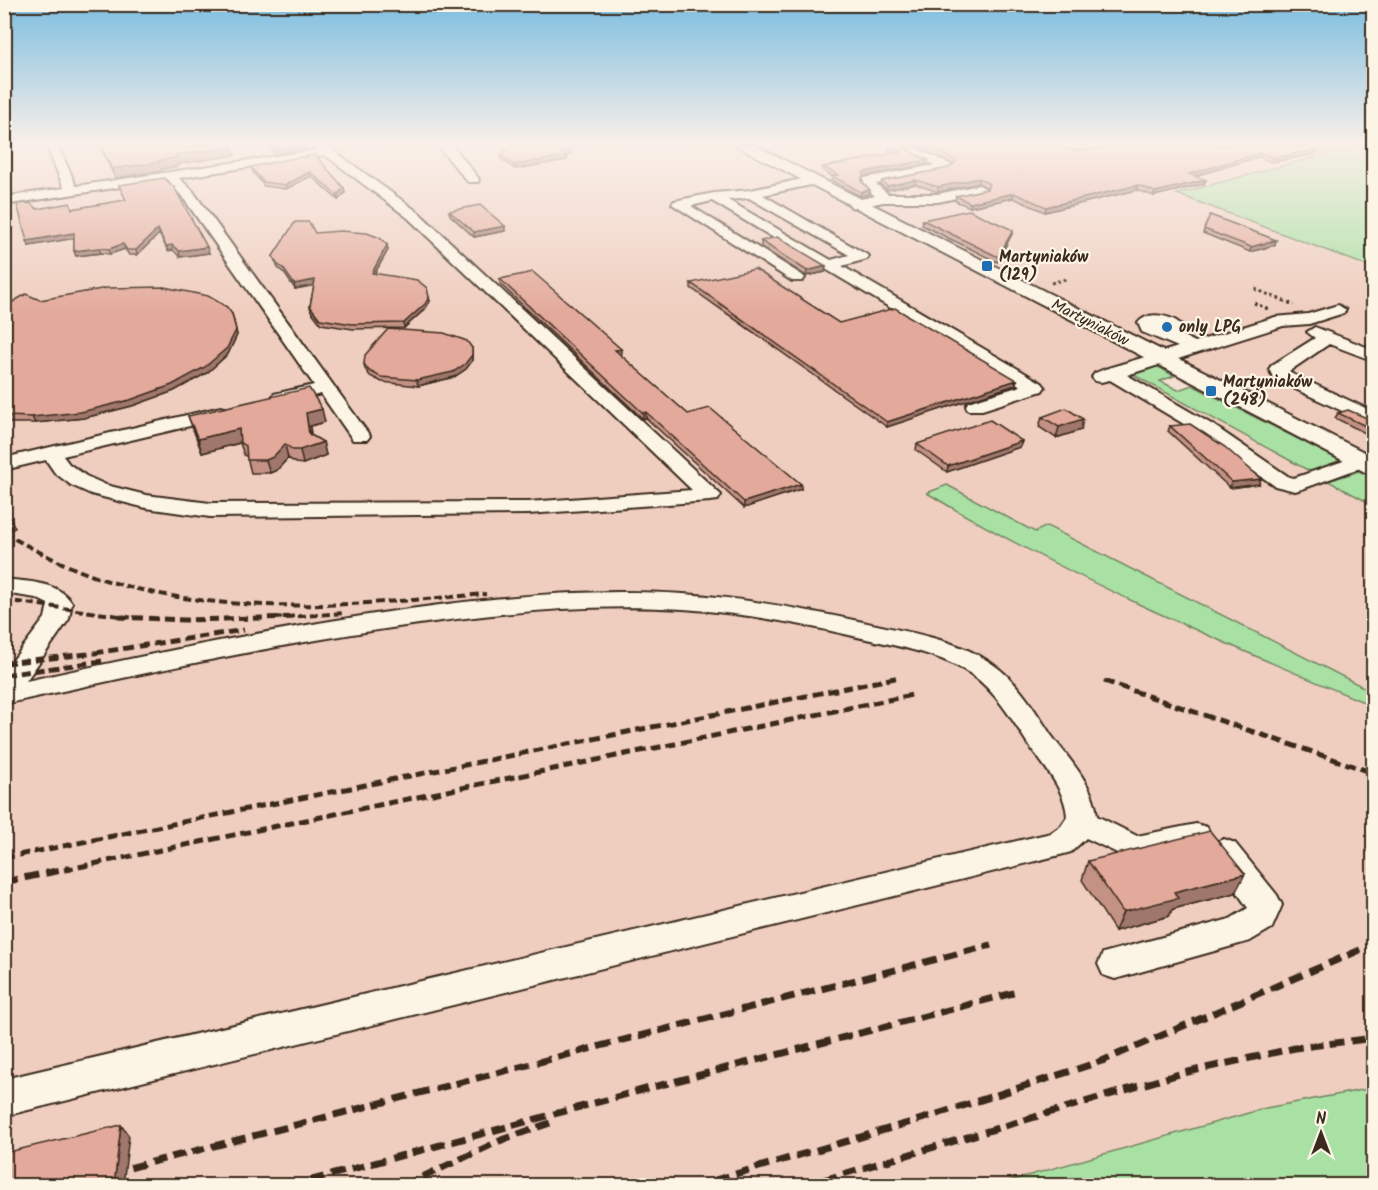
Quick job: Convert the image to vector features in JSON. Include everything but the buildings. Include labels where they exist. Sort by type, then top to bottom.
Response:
[{"type":"main road","name":"Martyniaków","points":[[849,201],[1367,464]]},
{"type":"street","points":[[193,201],[360,436]]},
{"type":"street","points":[[51,453],[70,474],[91,488],[160,505],[210,510],[528,508],[710,495],[412,215],[392,201]]},
{"type":"street","points":[[697,201],[680,204],[797,278]]},
{"type":"street","points":[[720,201],[1036,387],[975,406]]},
{"type":"street","points":[[763,201],[862,256],[828,265]]},
{"type":"street","points":[[856,204],[872,201]]},
{"type":"street","points":[[1334,308],[1309,319],[1281,321],[1105,375],[1206,429],[1281,482],[1295,485],[1367,464]]},
{"type":"street","points":[[1281,321],[1374,356]]},
{"type":"street","points":[[1171,336],[1192,348]]},
{"type":"street","points":[[1328,338],[1278,369],[1280,375],[1374,420]]},
{"type":"street","points":[[268,401],[325,388]]},
{"type":"street","points":[[4,464],[234,410]]},
{"type":"street","points":[[4,586],[48,593],[58,598],[60,603],[57,619],[4,694]]},
{"type":"street","points":[[4,694],[247,643],[476,608],[562,600],[616,598],[714,603],[768,610],[848,626],[966,660],[982,669],[1007,695],[1078,795],[1082,822],[1075,834],[1060,843],[4,1098]]},
{"type":"street","points":[[1082,822],[1134,849],[1209,833],[1266,905],[1260,918],[1238,931],[1115,964]]},
{"type":"path","points":[[1367,262],[1374,260]]},
{"type":"path","points":[[1255,288],[1299,308]]},
{"type":"shaded area","points":[[5,201],[836,201],[1157,366],[1133,374],[1373,505],[1373,1088],[1266,1108],[995,1185],[5,1186]]},
{"type":"shaded area","points":[[867,201],[1195,201],[1373,268],[1373,459]]},
{"type":"green space","points":[[1194,201],[1373,201],[1373,268]]},
{"type":"green space","points":[[1157,366],[1174,376],[1160,381],[1178,390],[1192,385],[1345,463],[1311,472],[1132,374]]},
{"type":"green space","points":[[1359,471],[1373,478],[1373,505],[1328,481]]},
{"type":"green space","points":[[947,485],[1035,532],[1047,526],[1373,692],[1373,706],[1202,633],[1090,581],[980,524],[927,493]]},
{"type":"green space","points":[[1373,1088],[1373,1185],[995,1185],[1266,1108]]},
{"type":"railway","points":[[4,533],[58,561],[101,579],[160,594],[206,601],[299,605],[346,604],[486,594]]},
{"type":"railway","points":[[4,600],[131,618]]},
{"type":"railway","points":[[282,617],[345,613]]},
{"type":"railway","points":[[118,617],[131,618]]},
{"type":"railway","points":[[131,618],[186,620],[282,617]]},
{"type":"railway","points":[[274,618],[282,617]]},
{"type":"railway","points":[[282,617],[298,617]]},
{"type":"railway","points":[[4,663],[88,654],[244,630]]},
{"type":"railway","points":[[4,675],[102,661]]},
{"type":"railway","points":[[4,858],[900,677]]},
{"type":"railway","points":[[1104,681],[1374,773]]},
{"type":"railway","points":[[64,870],[912,695]]},
{"type":"railway","points":[[4,882],[71,868]]},
{"type":"railway","points":[[695,1186],[925,1118],[1102,1061],[1374,944]]},
{"type":"railway","points":[[110,1173],[991,945]]},
{"type":"railway","points":[[290,1186],[646,1089],[1017,992]]},
{"type":"railway","points":[[803,1186],[1179,1074],[1295,1048],[1374,1038]]},
{"type":"railway","points":[[403,1186],[504,1139],[550,1123]]},
{"type":"place","name":"Martyniaków (129)","points":[[987,266]]},
{"type":"place","name":"only LPG","points":[[1167,327]]},
{"type":"place","name":"Martyniaków (248)","points":[[1211,391]]}]
